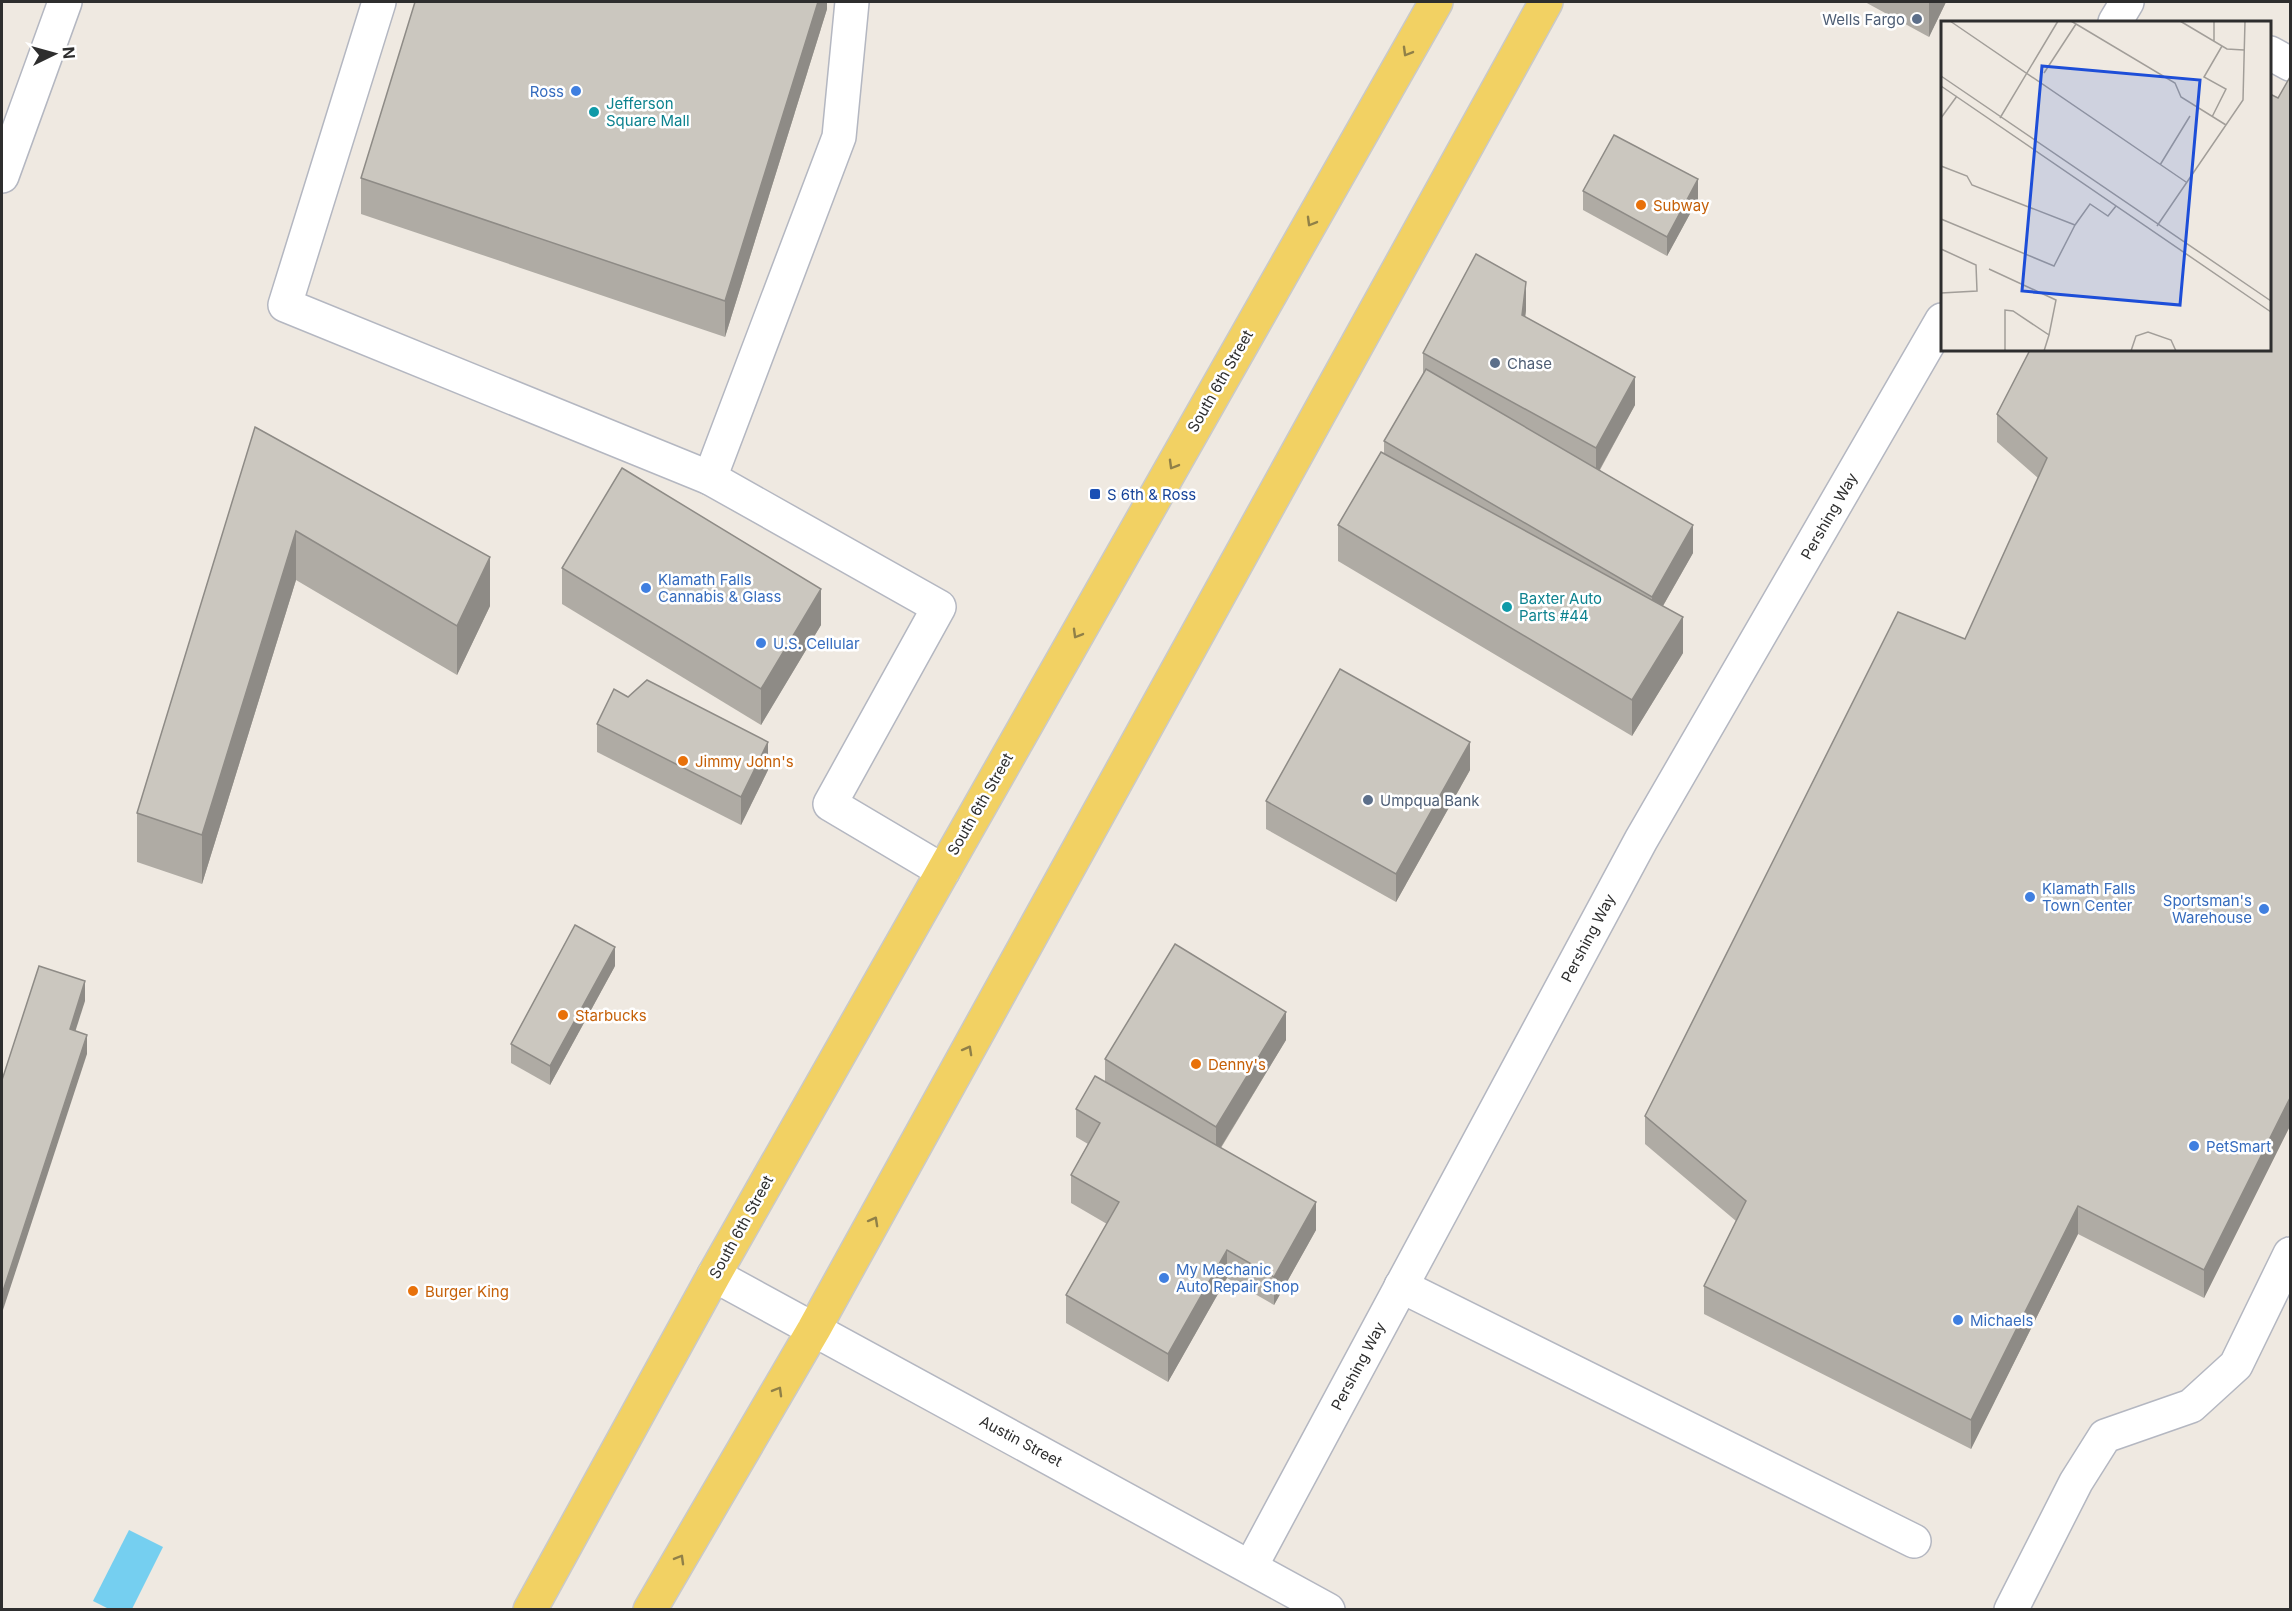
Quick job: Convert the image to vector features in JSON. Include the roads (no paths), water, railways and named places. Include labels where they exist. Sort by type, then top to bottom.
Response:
[{"type":"main road","name":"South 6th Street","points":[[530,1610],[714,1275],[1436,2]]},
{"type":"main road","points":[[650,1610],[814,1329],[1546,2]]},
{"type":"street","points":[[2,176],[65,2]]},
{"type":"street","points":[[379,2],[285,304],[710,478],[939,607],[830,804],[943,871]]},
{"type":"street","points":[[710,478],[839,137],[852,2]]},
{"type":"street","points":[[2116,21],[2127,2]]},
{"type":"street","points":[[2271,54],[2290,64]]},
{"type":"street","name":"Pershing Way","points":[[1251,1566],[1641,840],[1941,322]]},
{"type":"street","points":[[2011,1610],[2076,1482],[2105,1436],[2191,1406],[2236,1365],[2290,1254]]},
{"type":"street","name":"Austin Street","points":[[714,1275],[1328,1610]]},
{"type":"street","points":[[1401,1286],[1914,1541]]},
{"type":"water","points":[[129,1530],[163,1547],[132,1609],[109,1609],[93,1601]]},
{"type":"place","name":"Wells Fargo","points":[[1917,19]]},
{"type":"place","name":"Ross","points":[[576,91]]},
{"type":"place","name":"Jefferson Square Mall","points":[[594,112]]},
{"type":"place","name":"Subway","points":[[1641,205]]},
{"type":"place","name":"Chase","points":[[1495,363]]},
{"type":"place","name":"S 6th & Ross","points":[[1095,494]]},
{"type":"place","name":"Klamath Falls Cannabis & Glass","points":[[646,588]]},
{"type":"place","name":"Baxter Auto Parts #44","points":[[1507,607]]},
{"type":"place","name":"U.S. Cellular","points":[[761,643]]},
{"type":"place","name":"Jimmy John's","points":[[683,761]]},
{"type":"place","name":"Umpqua Bank","points":[[1368,800]]},
{"type":"place","name":"Klamath Falls Town Center","points":[[2030,897]]},
{"type":"place","name":"Sportsman's Warehouse","points":[[2264,909]]},
{"type":"place","name":"Starbucks","points":[[563,1015]]},
{"type":"place","name":"Denny's","points":[[1196,1064]]},
{"type":"place","name":"PetSmart","points":[[2194,1146]]},
{"type":"place","name":"My Mechanic Auto Repair Shop","points":[[1164,1278]]},
{"type":"place","name":"Burger King","points":[[413,1291]]},
{"type":"place","name":"Michaels","points":[[1958,1320]]}]
